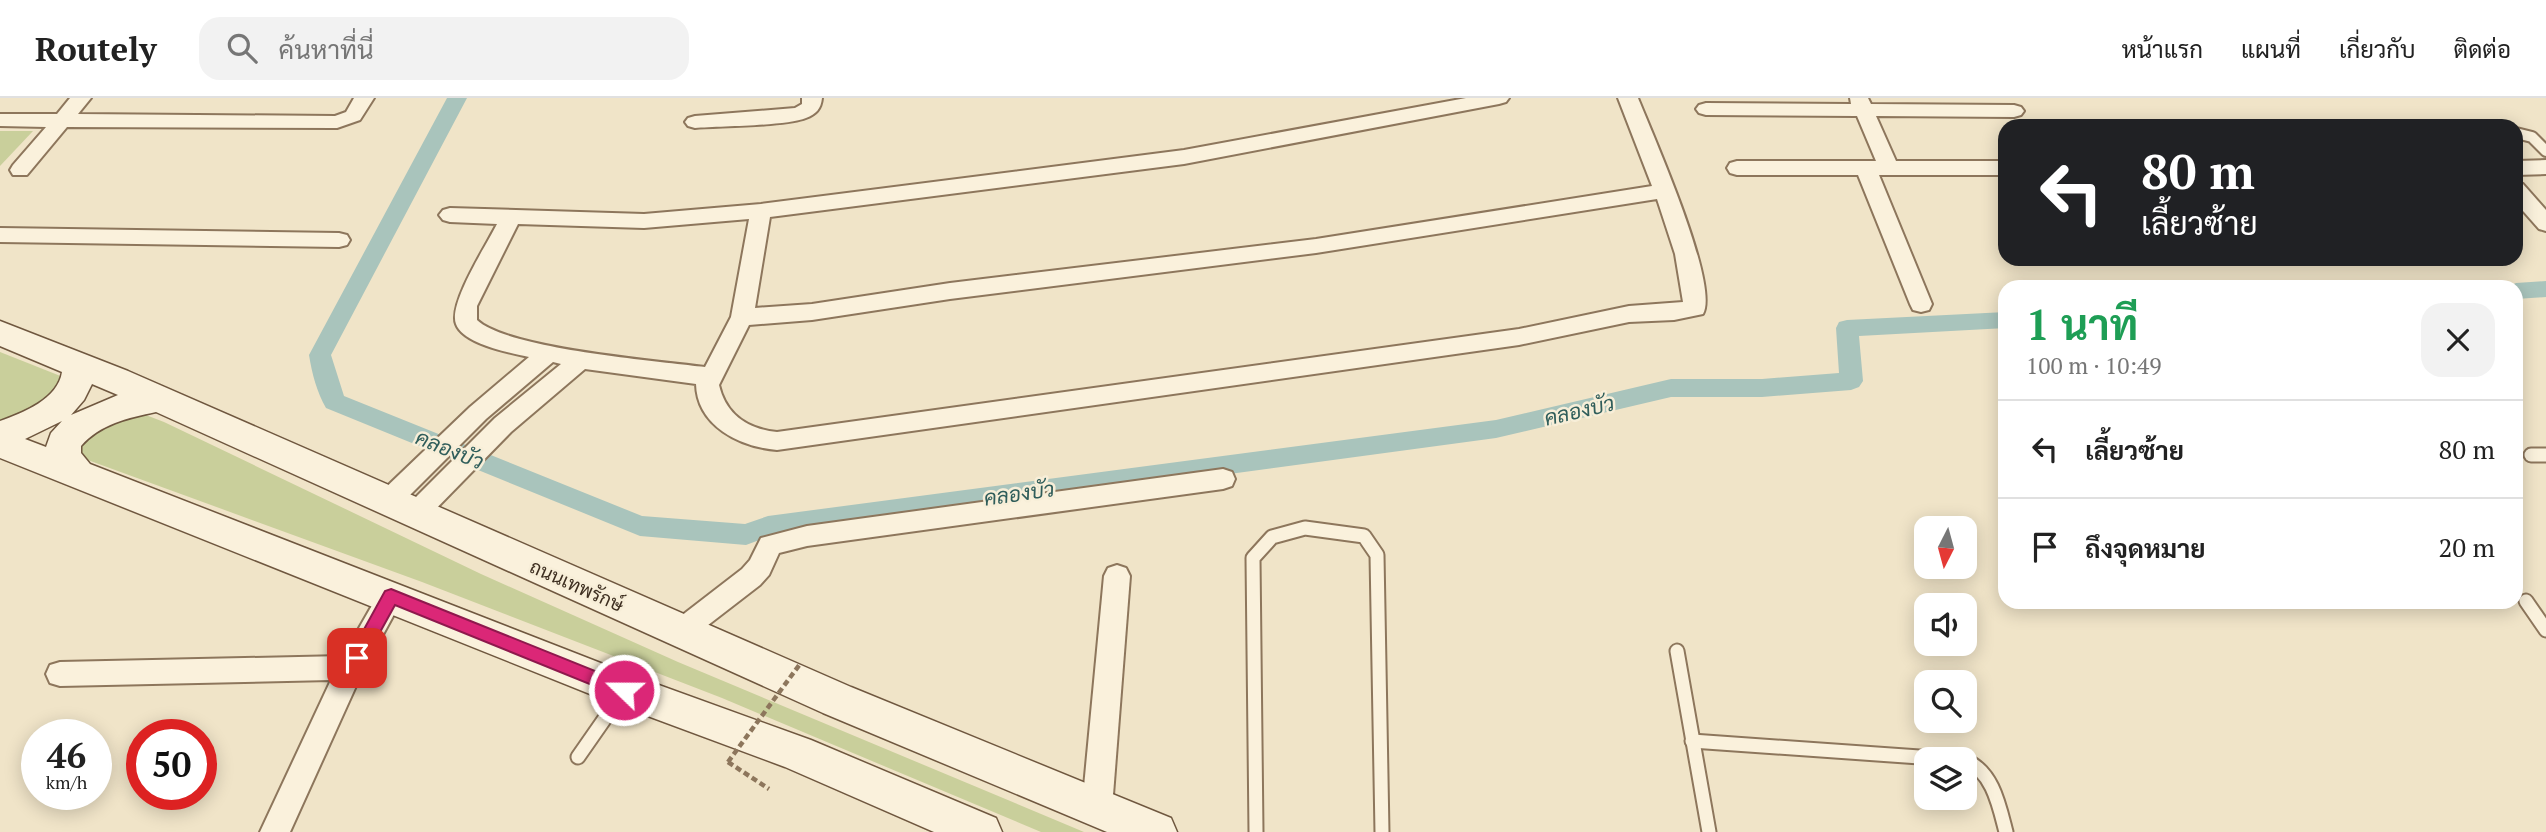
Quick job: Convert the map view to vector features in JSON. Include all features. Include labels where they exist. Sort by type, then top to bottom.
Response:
[{"type":"main road","name":"ถนนเทพรักษ์","points":[[0,333],[158,399],[837,700],[1156,832]]},
{"type":"main road","points":[[0,434],[26,427],[48,415],[65,399],[80,378],[79,365]]},
{"type":"main road","points":[[79,476],[64,456],[63,443],[72,430],[94,416],[158,399]]},
{"type":"main road","points":[[0,444],[624,690],[797,753],[981,832]]},
{"type":"street","points":[[20,170],[81,98]]},
{"type":"street","points":[[0,120],[337,122],[353,116],[364,98]]},
{"type":"street","points":[[695,122],[799,114],[811,107],[812,98]]},
{"type":"street","points":[[450,215],[644,221],[761,211],[1184,157],[1499,98]]},
{"type":"street","points":[[761,211],[742,317],[707,386],[711,402],[734,430],[754,439],[777,441],[1519,337],[1629,314],[1695,308],[1693,283],[1680,235],[1628,98]]},
{"type":"street","points":[[1706,109],[1862,104],[2014,111]]},
{"type":"street","points":[[1862,104],[1889,168]]},
{"type":"street","points":[[2523,168],[2546,167]]},
{"type":"street","points":[[1737,168],[1998,168]]},
{"type":"street","points":[[1866,168],[1921,304]]},
{"type":"street","points":[[742,317],[812,312],[950,291],[1316,246],[1663,191]]},
{"type":"street","points":[[2523,197],[2546,224]]},
{"type":"street","points":[[511,217],[466,306],[466,321],[472,329],[503,343],[548,354],[712,377]]},
{"type":"street","points":[[0,235],[339,240]]},
{"type":"street","points":[[402,507],[425,466],[478,413],[548,354]]},
{"type":"street","points":[[402,507],[453,477],[503,425],[580,360]]},
{"type":"street","points":[[681,631],[751,577],[760,567],[763,554],[770,545],[807,536],[1223,479]]},
{"type":"street","points":[[1097,808],[1118,576]]},
{"type":"street","points":[[275,832],[351,668],[391,596]]},
{"type":"street","points":[[60,674],[351,668]]},
{"type":"lane","points":[[2523,135],[2532,137],[2546,151]]},
{"type":"lane","points":[[2531,455],[2546,455]]},
{"type":"lane","points":[[1256,832],[1252,558],[1272,537],[1305,528],[1364,536],[1377,555],[1381,832]]},
{"type":"lane","points":[[2526,601],[2546,630]]},
{"type":"lane","points":[[1677,651],[1709,832]]},
{"type":"lane","points":[[578,757],[624,690]]},
{"type":"lane","points":[[1692,741],[1914,757]]},
{"type":"lane","points":[[1977,766],[1985,775],[1998,800],[2006,832]]},
{"type":"path","points":[[768,789],[728,762],[800,663]]},
{"type":"green space","points":[[0,131],[33,131],[0,166]]},
{"type":"green space","points":[[0,352],[63,377],[54,402],[0,422]]},
{"type":"green space","points":[[138,412],[481,574],[678,662],[1084,832],[1041,832],[722,698],[422,582],[85,459],[78,446],[83,434]]},
{"type":"waterway","name":"คลองบัว","points":[[457,98],[320,355],[324,376],[334,402],[640,526],[746,535],[768,526],[1496,429],[1671,388],[1762,388],[1851,381],[1847,328],[1998,320]]},
{"type":"waterway","name":"คลองบัว","points":[[2523,291],[2546,289]]},
{"type":"route","points":[[357,658],[391,596],[624,690]]}]
